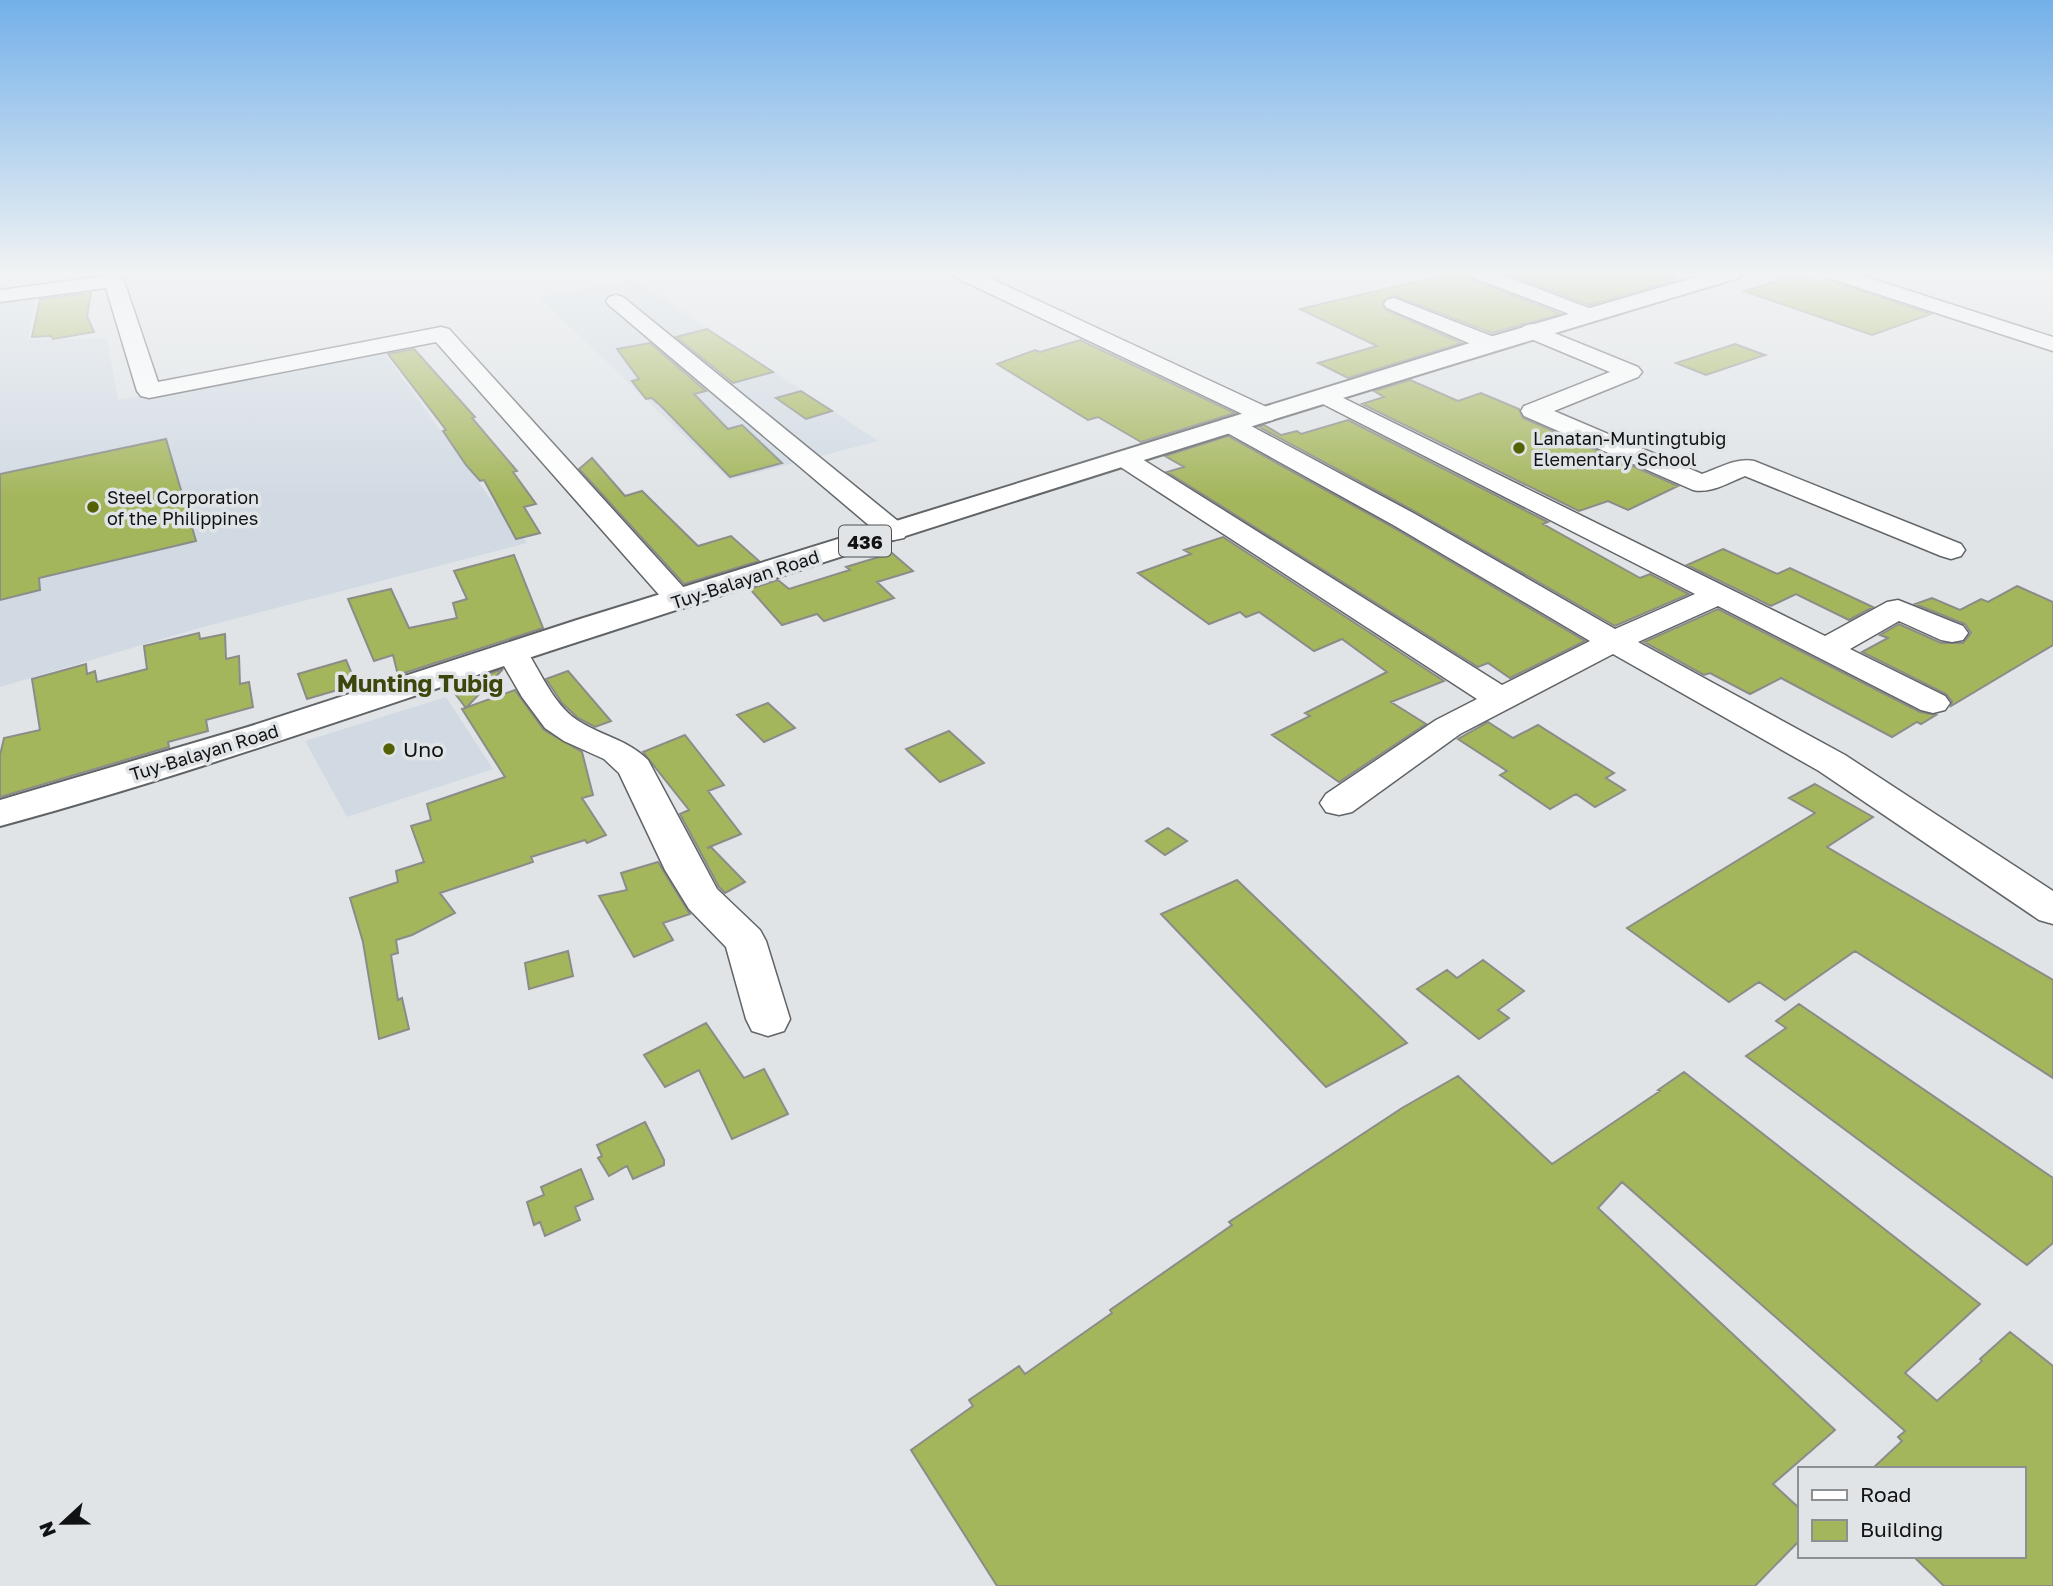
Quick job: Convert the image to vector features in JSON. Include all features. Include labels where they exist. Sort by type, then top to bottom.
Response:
[{"type":"main road","name":"Tuy-Balayan Road","points":[[0,813],[261,735],[513,652],[1478,348]]},
{"type":"street","points":[[135,348],[149,391],[369,348]]},
{"type":"street","points":[[454,348],[680,600]]},
{"type":"street","points":[[673,348],[894,532]]},
{"type":"street","points":[[1121,348],[1264,415]]},
{"type":"street","points":[[1573,348],[1630,372],[1533,411],[1702,484],[1745,467],[1951,550]]},
{"type":"street","points":[[1325,396],[1933,704]]},
{"type":"street","points":[[1231,425],[1405,520],[1613,641],[1832,763],[2053,910]]},
{"type":"street","points":[[1125,459],[1502,699]]},
{"type":"street","points":[[1339,803],[1448,727],[1613,641],[1719,596]]},
{"type":"street","points":[[1826,649],[1898,609],[1952,633]]},
{"type":"street","points":[[513,652],[555,720],[569,730],[625,754],[635,768],[685,870],[703,899],[745,942],[768,1019]]},
{"type":"shaded area","name":"Steel Corporation of the Philippines","points":[[0,348],[109,348],[118,400],[384,353],[501,513],[514,524],[527,543],[203,627],[0,687]]},
{"type":"shaded area","points":[[592,348],[738,348],[878,441],[730,480]]},
{"type":"shaded area","points":[[446,697],[493,769],[347,817],[305,741]]},
{"type":"building","points":[[656,348],[706,391],[694,394],[728,429],[742,425],[782,463],[730,477],[662,407],[652,398],[646,399],[632,381],[639,379],[617,349]]},
{"type":"building","points":[[690,348],[736,348],[773,372],[733,383]]},
{"type":"building","points":[[1053,348],[1097,348],[1235,413],[1141,442],[1098,417],[1088,420],[997,364],[1035,350],[1040,352]]},
{"type":"building","points":[[1370,348],[1446,348],[1348,378],[1318,363]]},
{"type":"building","points":[[1723,348],[1746,348],[1765,355],[1706,375],[1676,363]]},
{"type":"building","points":[[414,349],[475,417],[472,418],[517,471],[513,472],[536,504],[524,507],[540,533],[516,539],[484,480],[480,481],[466,465],[443,431],[446,430],[388,354]]},
{"type":"building","name":"Lanatan-Muntingtubig Elementary School","points":[[1410,380],[1458,401],[1481,393],[1519,409],[1523,418],[1678,486],[1628,510],[1608,501],[1579,511],[1362,404],[1384,397],[1374,391]]},
{"type":"building","points":[[801,391],[832,411],[806,419],[776,398]]},
{"type":"building","points":[[1348,420],[1548,522],[1543,524],[1640,578],[1650,574],[1689,594],[1615,626],[1416,512],[1259,427],[1264,425],[1281,435],[1297,431],[1301,434]]},
{"type":"building","points":[[1228,436],[1394,528],[1585,641],[1510,678],[1488,663],[1478,667],[1167,472],[1184,467],[1165,456]]},
{"type":"building","name":"Steel Corporation of the Philippines","points":[[166,439],[196,541],[39,578],[40,590],[0,600],[0,474]]},
{"type":"building","points":[[592,458],[625,496],[642,491],[698,546],[731,536],[759,561],[684,584],[579,469]]},
{"type":"building","points":[[1223,537],[1444,681],[1391,702],[1426,724],[1339,782],[1272,735],[1310,716],[1305,713],[1387,672],[1342,639],[1314,651],[1259,612],[1246,617],[1240,612],[1209,624],[1138,573],[1191,554],[1184,550]]},
{"type":"building","points":[[1723,549],[1777,574],[1790,568],[1873,607],[1849,620],[1796,594],[1771,606],[1687,565]]},
{"type":"building","points":[[892,553],[913,571],[877,582],[894,598],[824,621],[817,614],[782,625],[750,589],[778,580],[789,589],[850,570],[846,567]]},
{"type":"building","points":[[514,555],[543,628],[398,675],[393,655],[374,661],[348,599],[391,589],[409,628],[457,618],[453,603],[467,599],[454,571]]},
{"type":"building","points":[[2017,586],[2053,602],[2053,645],[1951,706],[1952,701],[1946,694],[1862,652],[1888,638],[1880,635],[1899,624],[1941,643],[1963,643],[1971,633],[1965,624],[1915,604],[1932,598],[1960,610],[1981,599],[1988,602]]},
{"type":"building","points":[[1718,609],[1920,712],[1936,715],[1921,724],[1917,722],[1892,737],[1781,678],[1750,694],[1710,673],[1704,675],[1644,642]]},
{"type":"building","points":[[199,633],[200,639],[225,634],[226,659],[239,656],[240,684],[249,682],[253,707],[206,720],[208,731],[168,742],[169,747],[0,797],[0,755],[4,738],[40,730],[32,679],[86,664],[87,674],[95,671],[97,682],[147,669],[144,646]]},
{"type":"building","points":[[346,660],[354,679],[345,682],[348,687],[307,699],[298,674]]},
{"type":"building","points":[[503,669],[466,708],[450,687],[453,686]]},
{"type":"building","points":[[568,671],[611,721],[595,727],[578,718],[562,703],[546,679]]},
{"type":"building","points":[[515,690],[544,730],[582,752],[593,795],[582,798],[606,835],[587,843],[585,840],[531,857],[533,862],[440,893],[455,913],[412,935],[396,940],[398,953],[391,955],[398,1000],[402,998],[409,1029],[379,1039],[363,942],[350,898],[398,882],[396,871],[424,862],[411,826],[431,820],[427,804],[505,777],[462,709]]},
{"type":"building","points":[[768,703],[795,728],[764,742],[737,715]]},
{"type":"building","points":[[1488,722],[1513,738],[1538,725],[1614,773],[1606,778],[1625,790],[1595,807],[1576,794],[1550,809],[1500,775],[1507,771],[1458,739]]},
{"type":"building","points":[[949,731],[984,763],[940,782],[906,749]]},
{"type":"building","points":[[685,735],[724,785],[708,791],[741,834],[707,848],[711,847],[745,882],[725,893],[719,887],[680,814],[689,810],[643,752]]},
{"type":"building","points":[[1815,784],[1873,817],[1827,847],[2053,980],[2053,1078],[1855,951],[1785,1000],[1759,982],[1729,1002],[1627,928],[1815,813],[1789,798]]},
{"type":"building","points":[[1168,828],[1187,841],[1165,855],[1146,841]]},
{"type":"building","points":[[658,862],[690,914],[663,923],[673,940],[634,957],[599,896],[627,890],[621,873]]},
{"type":"building","points":[[1237,880],[1407,1043],[1326,1087],[1161,914]]},
{"type":"building","points":[[568,951],[573,976],[529,989],[525,963]]},
{"type":"building","points":[[1483,960],[1524,991],[1498,1010],[1509,1018],[1479,1039],[1417,989],[1447,970],[1457,978]]},
{"type":"building","points":[[1799,1004],[2053,1178],[2053,1243],[2027,1265],[1746,1056],[1786,1028],[1776,1021]]},
{"type":"building","points":[[706,1023],[744,1078],[764,1069],[788,1114],[732,1139],[699,1070],[665,1087],[644,1055]]},
{"type":"building","points":[[1684,1072],[1980,1304],[1905,1373],[1937,1401],[2010,1332],[2053,1366],[2053,1586],[1944,1586],[1915,1558],[2025,1558],[2025,1467],[1874,1467],[1902,1441],[1898,1437],[1905,1431],[1622,1182],[1598,1208],[1835,1430],[1773,1484],[1798,1507],[1798,1542],[1755,1586],[997,1586],[911,1450],[973,1406],[969,1400],[1019,1366],[1025,1374],[1112,1313],[1110,1310],[1232,1225],[1229,1222],[1402,1108],[1458,1076],[1552,1164],[1660,1091],[1658,1090]]},
{"type":"building","points":[[645,1122],[664,1165],[633,1179],[627,1166],[609,1176],[598,1158],[602,1156],[597,1145]]},
{"type":"building","points":[[581,1169],[593,1199],[575,1207],[580,1220],[545,1236],[540,1222],[534,1225],[527,1202],[544,1195],[541,1187]]},
{"type":"place","name":"Lanatan-Muntingtubig Elementary School","points":[[1519,448]]},
{"type":"place","name":"Steel Corporation of the Philippines","points":[[93,507]]},
{"type":"place","name":"Uno","points":[[389,749]]},
{"type":"district","name":"Munting Tubig","points":[[420,682]]}]
